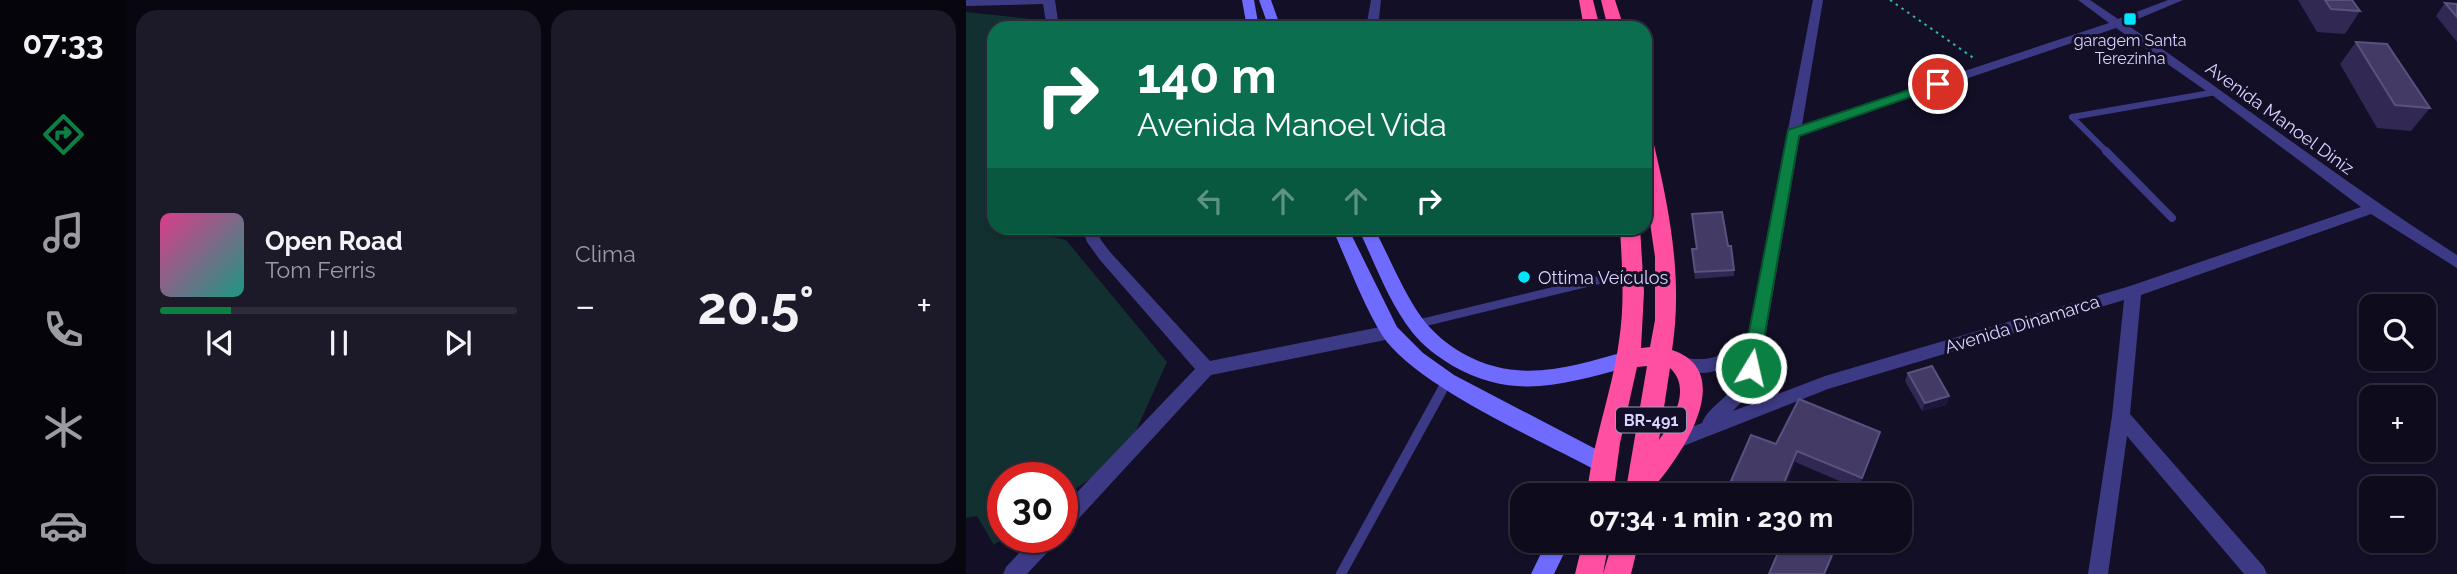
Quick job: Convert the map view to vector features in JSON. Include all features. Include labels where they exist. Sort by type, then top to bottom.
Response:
[{"type":"highway","points":[[1586,0],[1590,21]]},
{"type":"highway","points":[[1608,0],[1614,21]]},
{"type":"highway","name":"BR-491","points":[[1641,483],[1671,360],[1666,320],[1665,257],[1652,175]]},
{"type":"highway","name":"BR-491","points":[[1601,477],[1628,359],[1633,323],[1635,272],[1631,235]]},
{"type":"highway","points":[[1628,359],[1671,360],[1688,374],[1691,400],[1686,417],[1673,442],[1644,483]]},
{"type":"highway","points":[[1590,574],[1594,553]]},
{"type":"highway","points":[[1617,574],[1623,553]]},
{"type":"main road","points":[[1248,0],[1252,21]]},
{"type":"main road","points":[[1265,0],[1272,21]]},
{"type":"main road","points":[[1343,235],[1390,332],[1416,358],[1447,381],[1601,477]]},
{"type":"main road","points":[[1370,235],[1416,325],[1443,350],[1465,365],[1500,379],[1534,381],[1570,376],[1628,359]]},
{"type":"main road","points":[[1542,574],[1553,553]]},
{"type":"street","points":[[966,3],[1049,0],[1052,21]]},
{"type":"street","points":[[1373,21],[1376,0]]},
{"type":"street","points":[[1705,428],[1728,405],[1745,382],[1751,368],[1818,0]]},
{"type":"street","name":"Avenida Manoel Diniz","points":[[2083,0],[2216,92],[2373,208],[2457,262]]},
{"type":"street","points":[[1792,133],[2119,23],[2178,0]]},
{"type":"street","name":"Avenida Dinamarca","points":[[1673,442],[1825,383],[2133,291],[2373,208]]},
{"type":"street","points":[[1092,235],[1105,257],[1206,369]]},
{"type":"street","points":[[2098,574],[2121,416],[2133,291]]},
{"type":"street","points":[[1078,505],[1206,369],[1390,332]]},
{"type":"street","points":[[1671,360],[1701,368],[1725,363],[1755,337]]},
{"type":"street","points":[[2121,416],[2257,574]]},
{"type":"street","points":[[1013,574],[1033,553]]},
{"type":"lane","points":[[2172,218],[2072,117],[2216,92]]},
{"type":"lane","points":[[1416,325],[1635,272]]},
{"type":"lane","points":[[1341,574],[1447,381]]},
{"type":"path","points":[[1890,0],[1987,67]]},
{"type":"green space","points":[[966,12],[1032,21],[987,21],[987,235],[1044,235],[1066,240],[1167,362],[1125,455],[1078,487],[1078,462],[987,462],[987,533],[977,516],[966,518]]},
{"type":"building","points":[[2325,0],[2352,0],[2360,11],[2331,9]]},
{"type":"building","points":[[2445,3],[2457,4],[2457,17]]},
{"type":"building","points":[[2356,42],[2387,44],[2430,108],[2395,105]]},
{"type":"building","points":[[1722,212],[1734,270],[1695,272],[1692,249],[1697,249],[1692,214]]},
{"type":"building","points":[[1932,366],[1949,396],[1925,403],[1908,373]]},
{"type":"building","points":[[1799,399],[1880,432],[1862,478],[1797,451],[1784,483],[1731,481],[1751,435],[1776,444]]},
{"type":"building","points":[[1778,553],[1833,553],[1824,574],[1769,574]]},
{"type":"place","name":"garagem Santa Terezinha","points":[[2130,19]]},
{"type":"place","name":"Ottima Veículos","points":[[1524,277]]},
{"type":"route","points":[[1751,368],[1792,133],[1938,84]]}]
